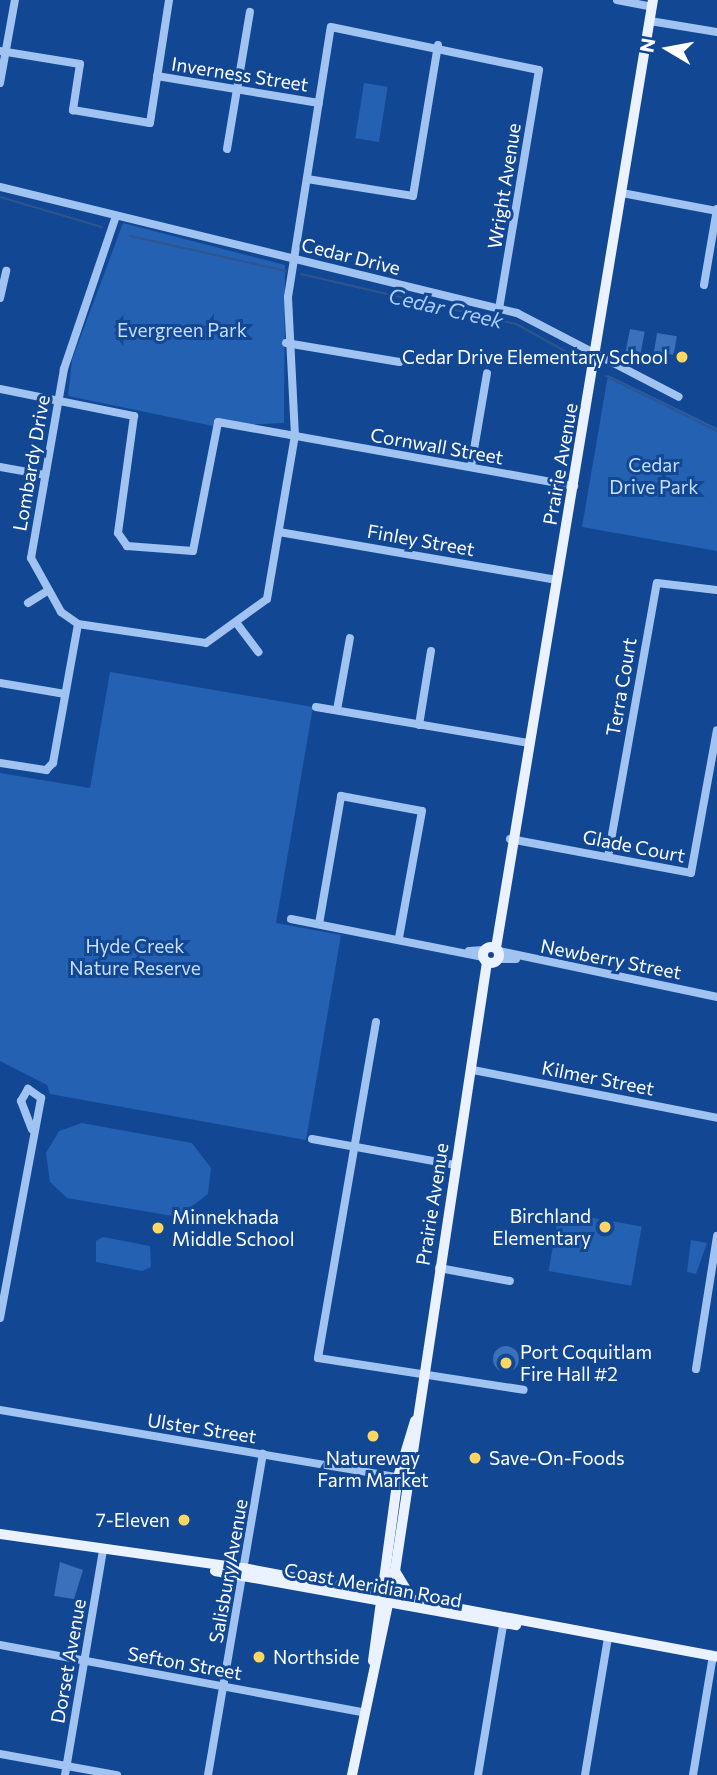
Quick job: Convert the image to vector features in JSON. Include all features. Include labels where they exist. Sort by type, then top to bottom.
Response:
[{"type":"main road","name":"Prairie Avenue","points":[[384,1600],[395,1571],[455,1165],[596,358],[652,4]]},
{"type":"main road","name":"Prairie Avenue","points":[[352,1775],[384,1600],[398,1476],[415,1422]]},
{"type":"main road","name":"Coast Meridian Road","points":[[0,1534],[715,1657]]},
{"type":"main road","points":[[395,1571],[412,1599]]},
{"type":"main road","name":"Coast Meridian Road","points":[[384,1600],[412,1599],[503,1620]]},
{"type":"street","points":[[0,83],[3,52],[15,0]]},
{"type":"street","points":[[157,76],[169,0]]},
{"type":"street","points":[[617,0],[652,4]]},
{"type":"street","points":[[227,149],[250,12]]},
{"type":"street","points":[[650,21],[717,32]]},
{"type":"street","points":[[0,763],[48,770],[78,624],[200,644],[238,625],[267,599],[296,436],[286,343],[295,259],[307,179],[331,27],[438,45],[412,195],[307,179]]},
{"type":"street","name":"Wright Avenue","points":[[438,45],[539,70],[499,308]]},
{"type":"street","name":"Inverness Street","points":[[3,52],[80,64],[73,110],[150,123],[157,76],[319,103]]},
{"type":"street","name":"Cedar Drive","points":[[0,187],[499,308],[679,397]]},
{"type":"street","points":[[622,193],[717,210],[704,285]]},
{"type":"street","name":"Lombardy Drive","points":[[78,624],[47,591],[31,561],[58,399],[116,216]]},
{"type":"street","points":[[0,298],[6,271]]},
{"type":"street","points":[[286,343],[399,362]]},
{"type":"street","points":[[471,467],[487,373]]},
{"type":"street","points":[[0,389],[58,399]]},
{"type":"street","name":"Cornwall Street","points":[[58,399],[134,416],[117,537],[127,546],[168,553],[188,554],[196,545],[218,422],[574,486]]},
{"type":"street","points":[[0,467],[45,475]]},
{"type":"street","name":"Finley Street","points":[[279,533],[557,580]]},
{"type":"street","name":"Terra Court","points":[[608,857],[657,583],[717,590]]},
{"type":"street","points":[[28,603],[47,591]]},
{"type":"street","points":[[238,625],[258,652]]},
{"type":"street","points":[[337,710],[350,638]]},
{"type":"street","points":[[419,725],[431,651]]},
{"type":"street","points":[[0,683],[65,694]]},
{"type":"street","points":[[316,707],[528,743]]},
{"type":"street","name":"Glade Court","points":[[510,839],[691,873],[717,730]]},
{"type":"street","points":[[319,925],[341,796],[422,811],[400,938]]},
{"type":"street","name":"Newberry Street","points":[[291,919],[717,997]]},
{"type":"street","points":[[376,1022],[318,1358],[524,1390]]},
{"type":"street","name":"Kilmer Street","points":[[473,1070],[717,1118]]},
{"type":"street","points":[[0,1318],[32,1129]]},
{"type":"street","points":[[312,1139],[455,1165]]},
{"type":"street","points":[[695,1369],[717,1236]]},
{"type":"street","points":[[439,1268],[510,1281]]},
{"type":"street","name":"Ulster Street","points":[[0,1410],[398,1476]]},
{"type":"street","name":"Salisbury Avenue","points":[[208,1775],[263,1454]]},
{"type":"street","name":"Dorset Avenue","points":[[66,1770],[103,1552]]},
{"type":"street","points":[[478,1775],[503,1620]]},
{"type":"street","points":[[585,1775],[608,1638]]},
{"type":"street","name":"Sefton Street","points":[[0,1646],[363,1712]]},
{"type":"street","points":[[693,1775],[715,1657]]},
{"type":"street","points":[[0,1754],[66,1770],[117,1775]]},
{"type":"green space","points":[[364,83],[388,87],[379,142],[355,138]]},
{"type":"green space","name":"Evergreen Park","points":[[123,223],[285,265],[284,423],[213,426],[68,396],[72,360]]},
{"type":"green space","name":"Cedar Drive Park","points":[[608,375],[717,428],[717,551],[582,527]]},
{"type":"green space","name":"Hyde Creek Nature Reserve","points":[[110,672],[313,707],[276,923],[341,935],[306,1140],[50,1094],[47,1085],[0,1061],[0,773],[90,788]]},
{"type":"green space","points":[[82,1123],[192,1143],[211,1168],[208,1194],[178,1217],[67,1198],[50,1182],[46,1153],[59,1131]]},
{"type":"green space","points":[[559,1212],[642,1227],[631,1286],[549,1271]]},
{"type":"green space","points":[[103,1237],[150,1246],[151,1267],[142,1271],[96,1262],[96,1241]]},
{"type":"green space","points":[[691,1240],[707,1243],[696,1274],[687,1272]]},
{"type":"building","points":[[630,329],[645,332],[639,361],[624,358]]},
{"type":"building","points":[[657,333],[677,336],[674,355],[654,352]]},
{"type":"building","name":"Port Coquitlam Fire Hall #2","points":[[506,1346],[515,1350],[519,1359],[515,1368],[506,1372],[497,1368],[493,1359],[497,1350]]},
{"type":"building","points":[[60,1562],[83,1570],[74,1599],[54,1596]]},
{"type":"waterway","name":"Cedar Creek","points":[[0,197],[102,227]]},
{"type":"waterway","name":"Cedar Creek","points":[[130,236],[286,271]]},
{"type":"waterway","name":"Cedar Creek","points":[[301,274],[516,324],[583,361]]},
{"type":"waterway","name":"Cedar Creek","points":[[606,376],[717,431]]},
{"type":"place","name":"Cedar Drive Elementary School","points":[[682,357]]},
{"type":"place","name":"Birchland Elementary","points":[[605,1227]]},
{"type":"place","name":"Minnekhada Middle School","points":[[158,1228]]},
{"type":"place","name":"Port Coquitlam Fire Hall #2","points":[[506,1363]]},
{"type":"place","name":"Natureway Farm Market","points":[[373,1436]]},
{"type":"place","name":"Save-On-Foods","points":[[475,1458]]},
{"type":"place","name":"7-Eleven","points":[[184,1520]]},
{"type":"place","name":"Northside","points":[[259,1657]]}]
